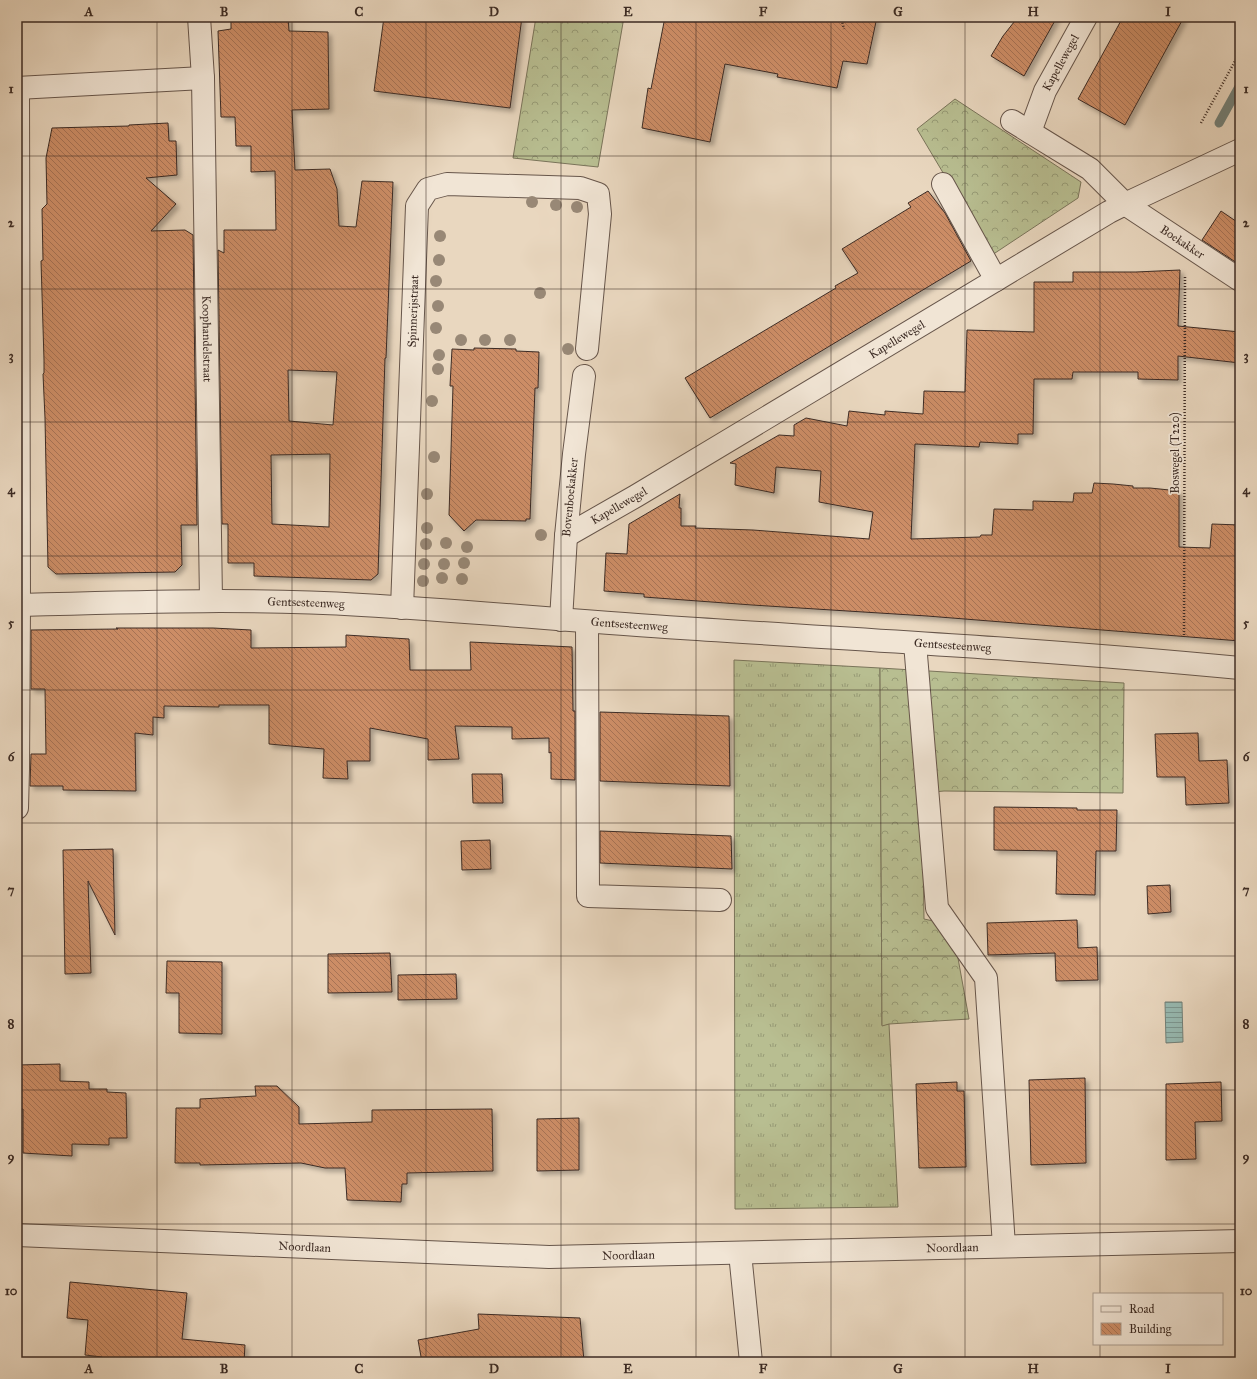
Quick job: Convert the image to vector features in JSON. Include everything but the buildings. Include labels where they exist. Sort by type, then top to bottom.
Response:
[{"type":"street","name":"Koophandelstraat","points":[[199,17],[203,78],[211,600]]},
{"type":"street","name":"Kapellewegel","points":[[1030,132],[1045,91],[1086,17]]},
{"type":"street","points":[[17,808],[18,88],[203,78]]},
{"type":"street","points":[[1012,121],[1090,169],[1125,204]]},
{"type":"street","name":"Kapellewegel","points":[[566,536],[650,488],[1125,204],[1240,150]]},
{"type":"street","name":"Spinnerijstraat","points":[[402,608],[417,206],[428,189],[447,184],[580,188],[598,194],[600,214],[587,349]]},
{"type":"street","points":[[943,184],[996,280]]},
{"type":"street","name":"Boekakker","points":[[1125,204],[1240,280]]},
{"type":"street","name":"Bovenboekakker","points":[[561,620],[566,536],[574,454],[584,376]]},
{"type":"street","name":"Gentsesteenweg","points":[[18,604],[211,600],[361,604],[587,622],[915,643],[1240,668]]},
{"type":"street","points":[[587,622],[588,896],[720,900]]},
{"type":"street","points":[[915,643],[937,908],[986,978],[1004,1246]]},
{"type":"street","name":"Noordlaan","points":[[17,1235],[549,1257],[1239,1241]]},
{"type":"street","points":[[740,1253],[751,1362]]},
{"type":"path","points":[[841,17],[844,29]]},
{"type":"path","points":[[1201,123],[1240,52]]},
{"type":"path","name":"Boswegel (T220)","points":[[1184,663],[1185,244]]},
{"type":"path","points":[[1239,1241],[1240,1147]]},
{"type":"green space","points":[[536,17],[624,17],[598,167],[513,158]]},
{"type":"green space","points":[[955,99],[1081,182],[1078,198],[992,255],[917,129]]},
{"type":"green space","points":[[734,660],[880,668],[882,1025],[889,1024],[898,1207],[735,1209]]},
{"type":"green space","points":[[880,668],[1124,683],[1123,793],[944,791],[922,793],[924,919],[952,925],[969,1019],[889,1024],[882,1026]]},
{"type":"water","points":[[1165,1002],[1182,1002],[1183,1042],[1166,1043]]},
{"type":"waterway","points":[[1219,123],[1240,85]]}]
